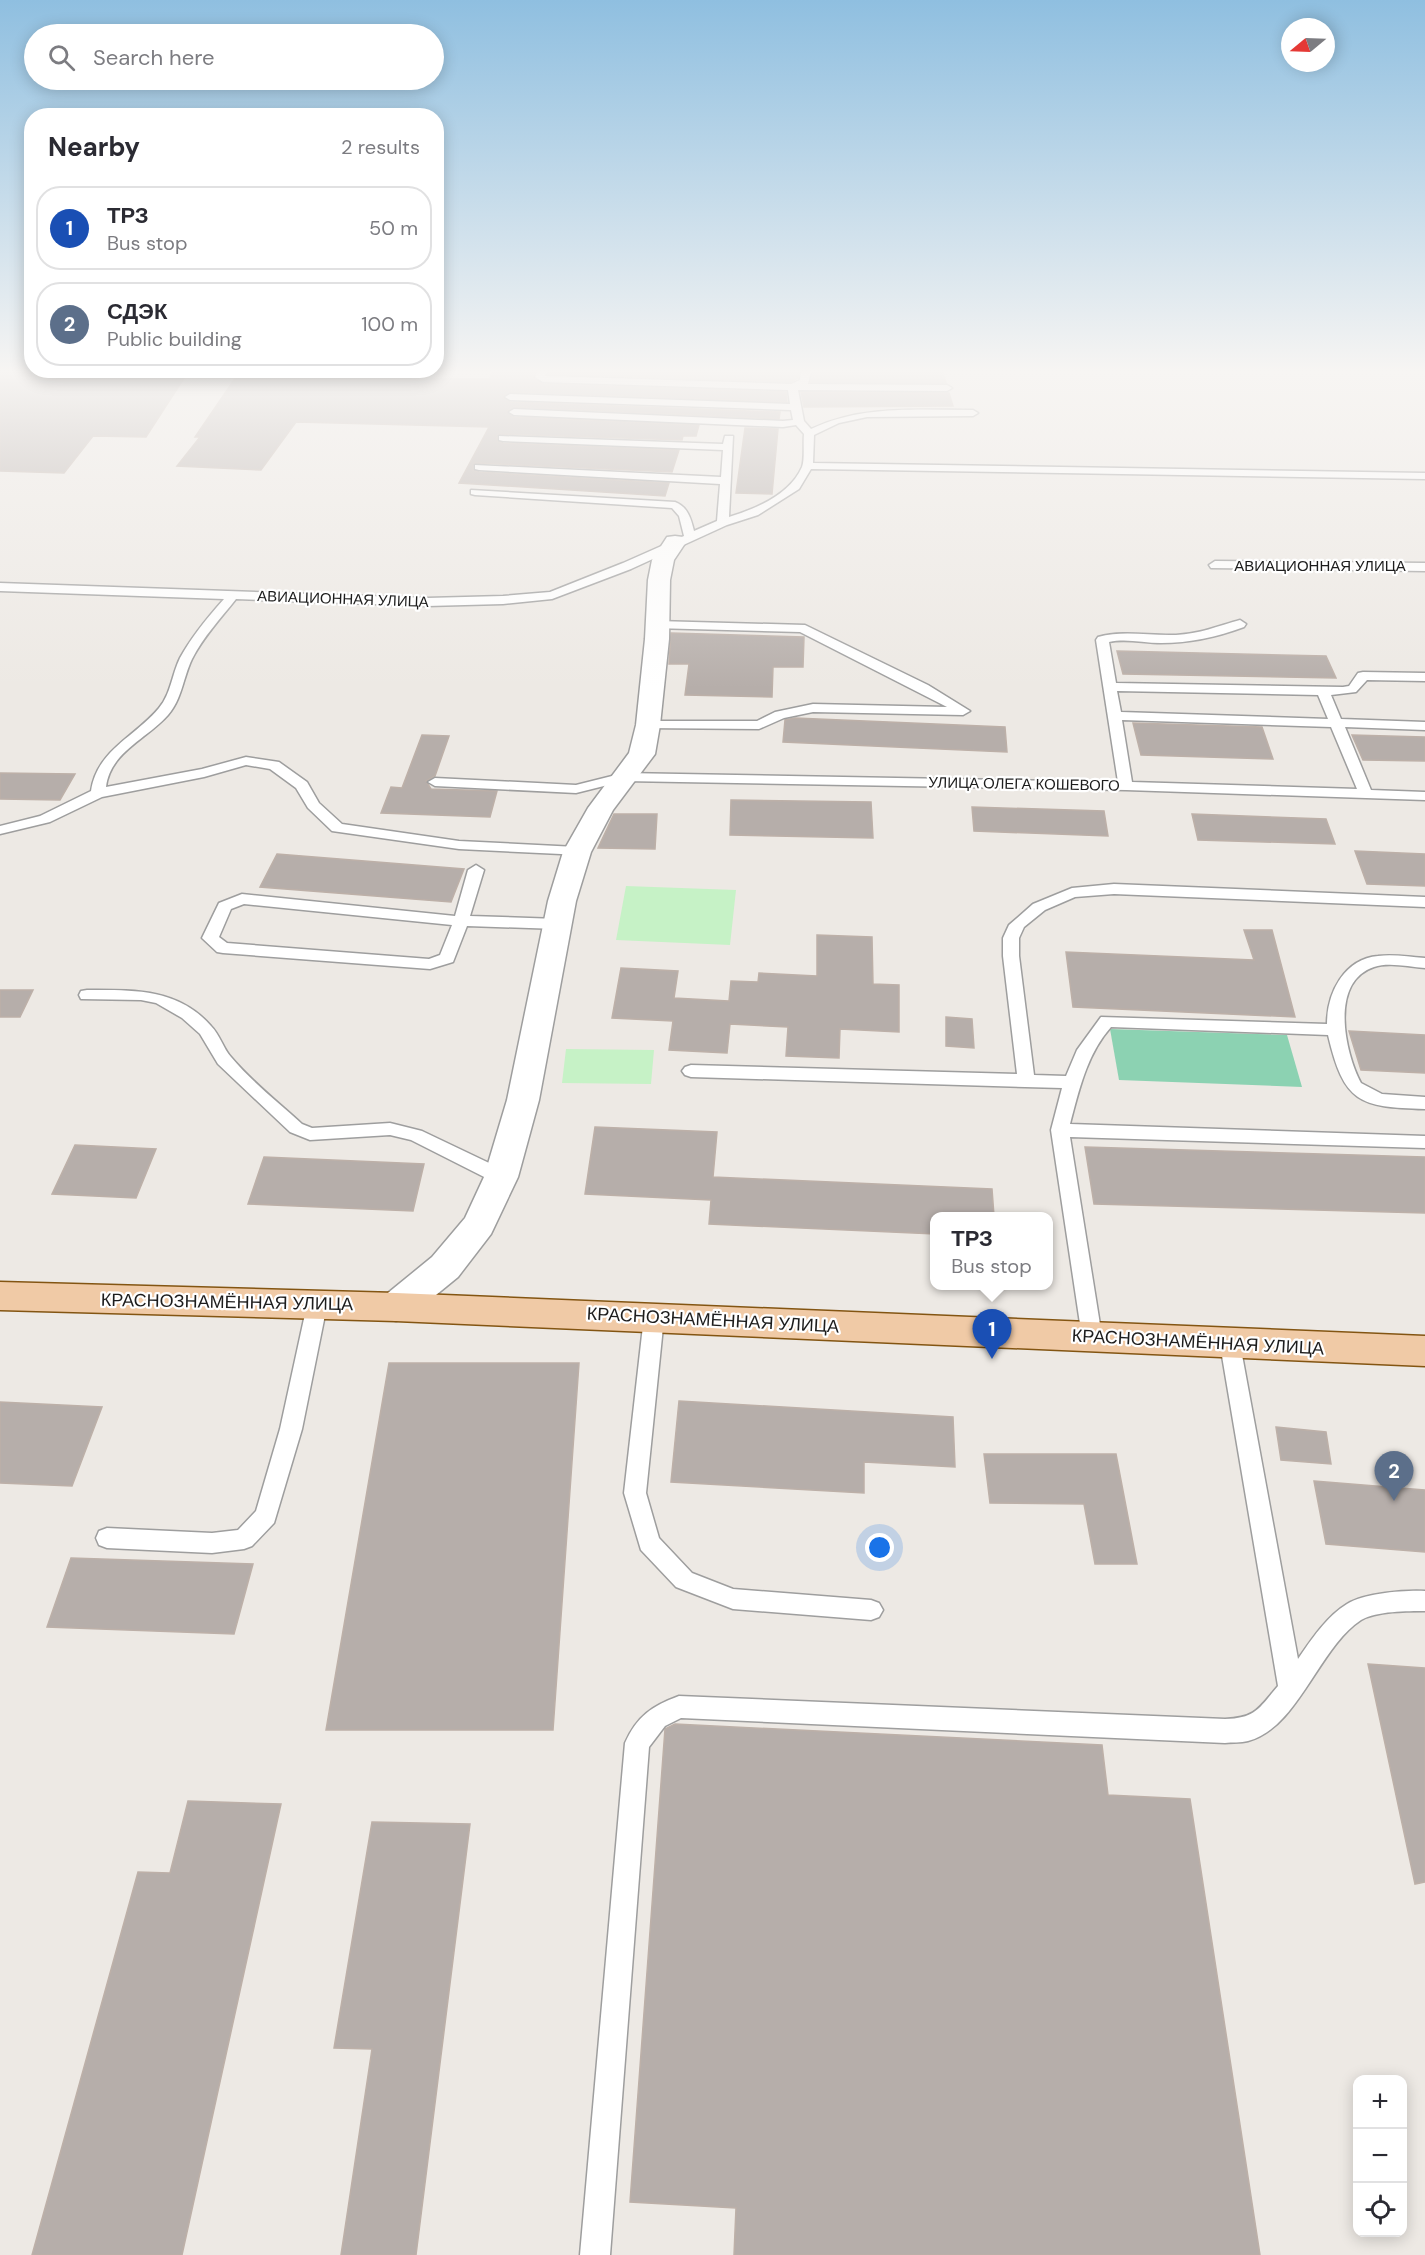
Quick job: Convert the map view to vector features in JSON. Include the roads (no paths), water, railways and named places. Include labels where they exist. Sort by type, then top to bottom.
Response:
[{"type":"main road","name":"КРАСНОЗНАМЁННАЯ УЛИЦА","points":[[0,1296],[396,1307],[1425,1351]]},
{"type":"street","points":[[396,1307],[445,1267],[479,1225],[501,1177],[523,1101],[558,924],[577,852],[601,808],[642,754],[648,725],[661,570],[663,560],[683,539]]},
{"type":"lane","points":[[660,477],[726,481]]},
{"type":"lane","points":[[723,523],[726,477]]},
{"type":"lane","name":"АВИАЦИОННАЯ УЛИЦА","points":[[0,586],[427,602],[502,600],[542,596],[582,584],[683,539],[754,513],[795,487],[801,477]]},
{"type":"lane","points":[[475,492],[675,505],[684,515],[683,539]]},
{"type":"lane","name":"АВИАЦИОННАЯ УЛИЦА","points":[[1215,565],[1425,567]]},
{"type":"lane","points":[[98,793],[98,778],[105,766],[121,747],[149,727],[166,709],[174,695],[186,659],[205,630],[233,595]]},
{"type":"lane","points":[[1126,786],[1102,640],[1126,635],[1156,639],[1201,637],[1240,624]]},
{"type":"lane","points":[[648,725],[759,725],[780,715],[813,708],[963,711],[945,699],[837,646],[816,632],[801,628],[657,625]]},
{"type":"lane","points":[[1110,687],[1355,690],[1360,685],[1363,675],[1425,677]]},
{"type":"lane","points":[[1323,691],[1366,795]]},
{"type":"lane","points":[[1116,716],[1425,726]]},
{"type":"lane","points":[[0,830],[45,819],[98,793],[204,773],[246,761],[274,765],[302,785],[313,805],[337,828],[459,845],[577,852]]},
{"type":"lane","name":"УЛИЦА ОЛЕГА КОШЕВОГО","points":[[435,782],[576,789],[624,777],[1126,786],[1425,796]]},
{"type":"lane","points":[[476,870],[461,921],[447,958],[430,964],[223,948],[210,938],[225,906],[242,899],[461,921],[558,924]]},
{"type":"lane","points":[[1026,1081],[1011,956],[1011,938],[1017,925],[1039,907],[1072,893],[1114,889],[1425,902]]},
{"type":"lane","points":[[1425,963],[1377,961],[1361,966],[1343,982],[1336,1030],[1351,1080],[1357,1089],[1369,1097],[1381,1100],[1425,1103]]},
{"type":"lane","points":[[87,995],[141,995],[160,999],[188,1014],[206,1030],[224,1060],[262,1098],[297,1128],[310,1134],[390,1129],[417,1135],[501,1177]]},
{"type":"lane","points":[[1092,1337],[1060,1130],[1072,1082],[1086,1050],[1103,1024],[1107,1021],[1336,1030]]},
{"type":"lane","points":[[691,1071],[1072,1082]]},
{"type":"lane","points":[[1060,1130],[1425,1142]]},
{"type":"lane","points":[[107,1538],[212,1543],[244,1539],[266,1516],[291,1429],[317,1305]]},
{"type":"lane","points":[[654,1317],[635,1493],[649,1543],[684,1580],[733,1599],[871,1610]]},
{"type":"lane","points":[[1230,1344],[1291,1689]]},
{"type":"lane","points":[[595,2255],[637,1743],[656,1718],[679,1707],[1225,1731],[1246,1730],[1264,1720],[1291,1689],[1325,1640],[1355,1611],[1401,1600],[1425,1601]]},
{"type":"place","name":"ТРЗ","points":[[992,1359]]},
{"type":"place","name":"СДЭК","points":[[1394,1501]]}]
